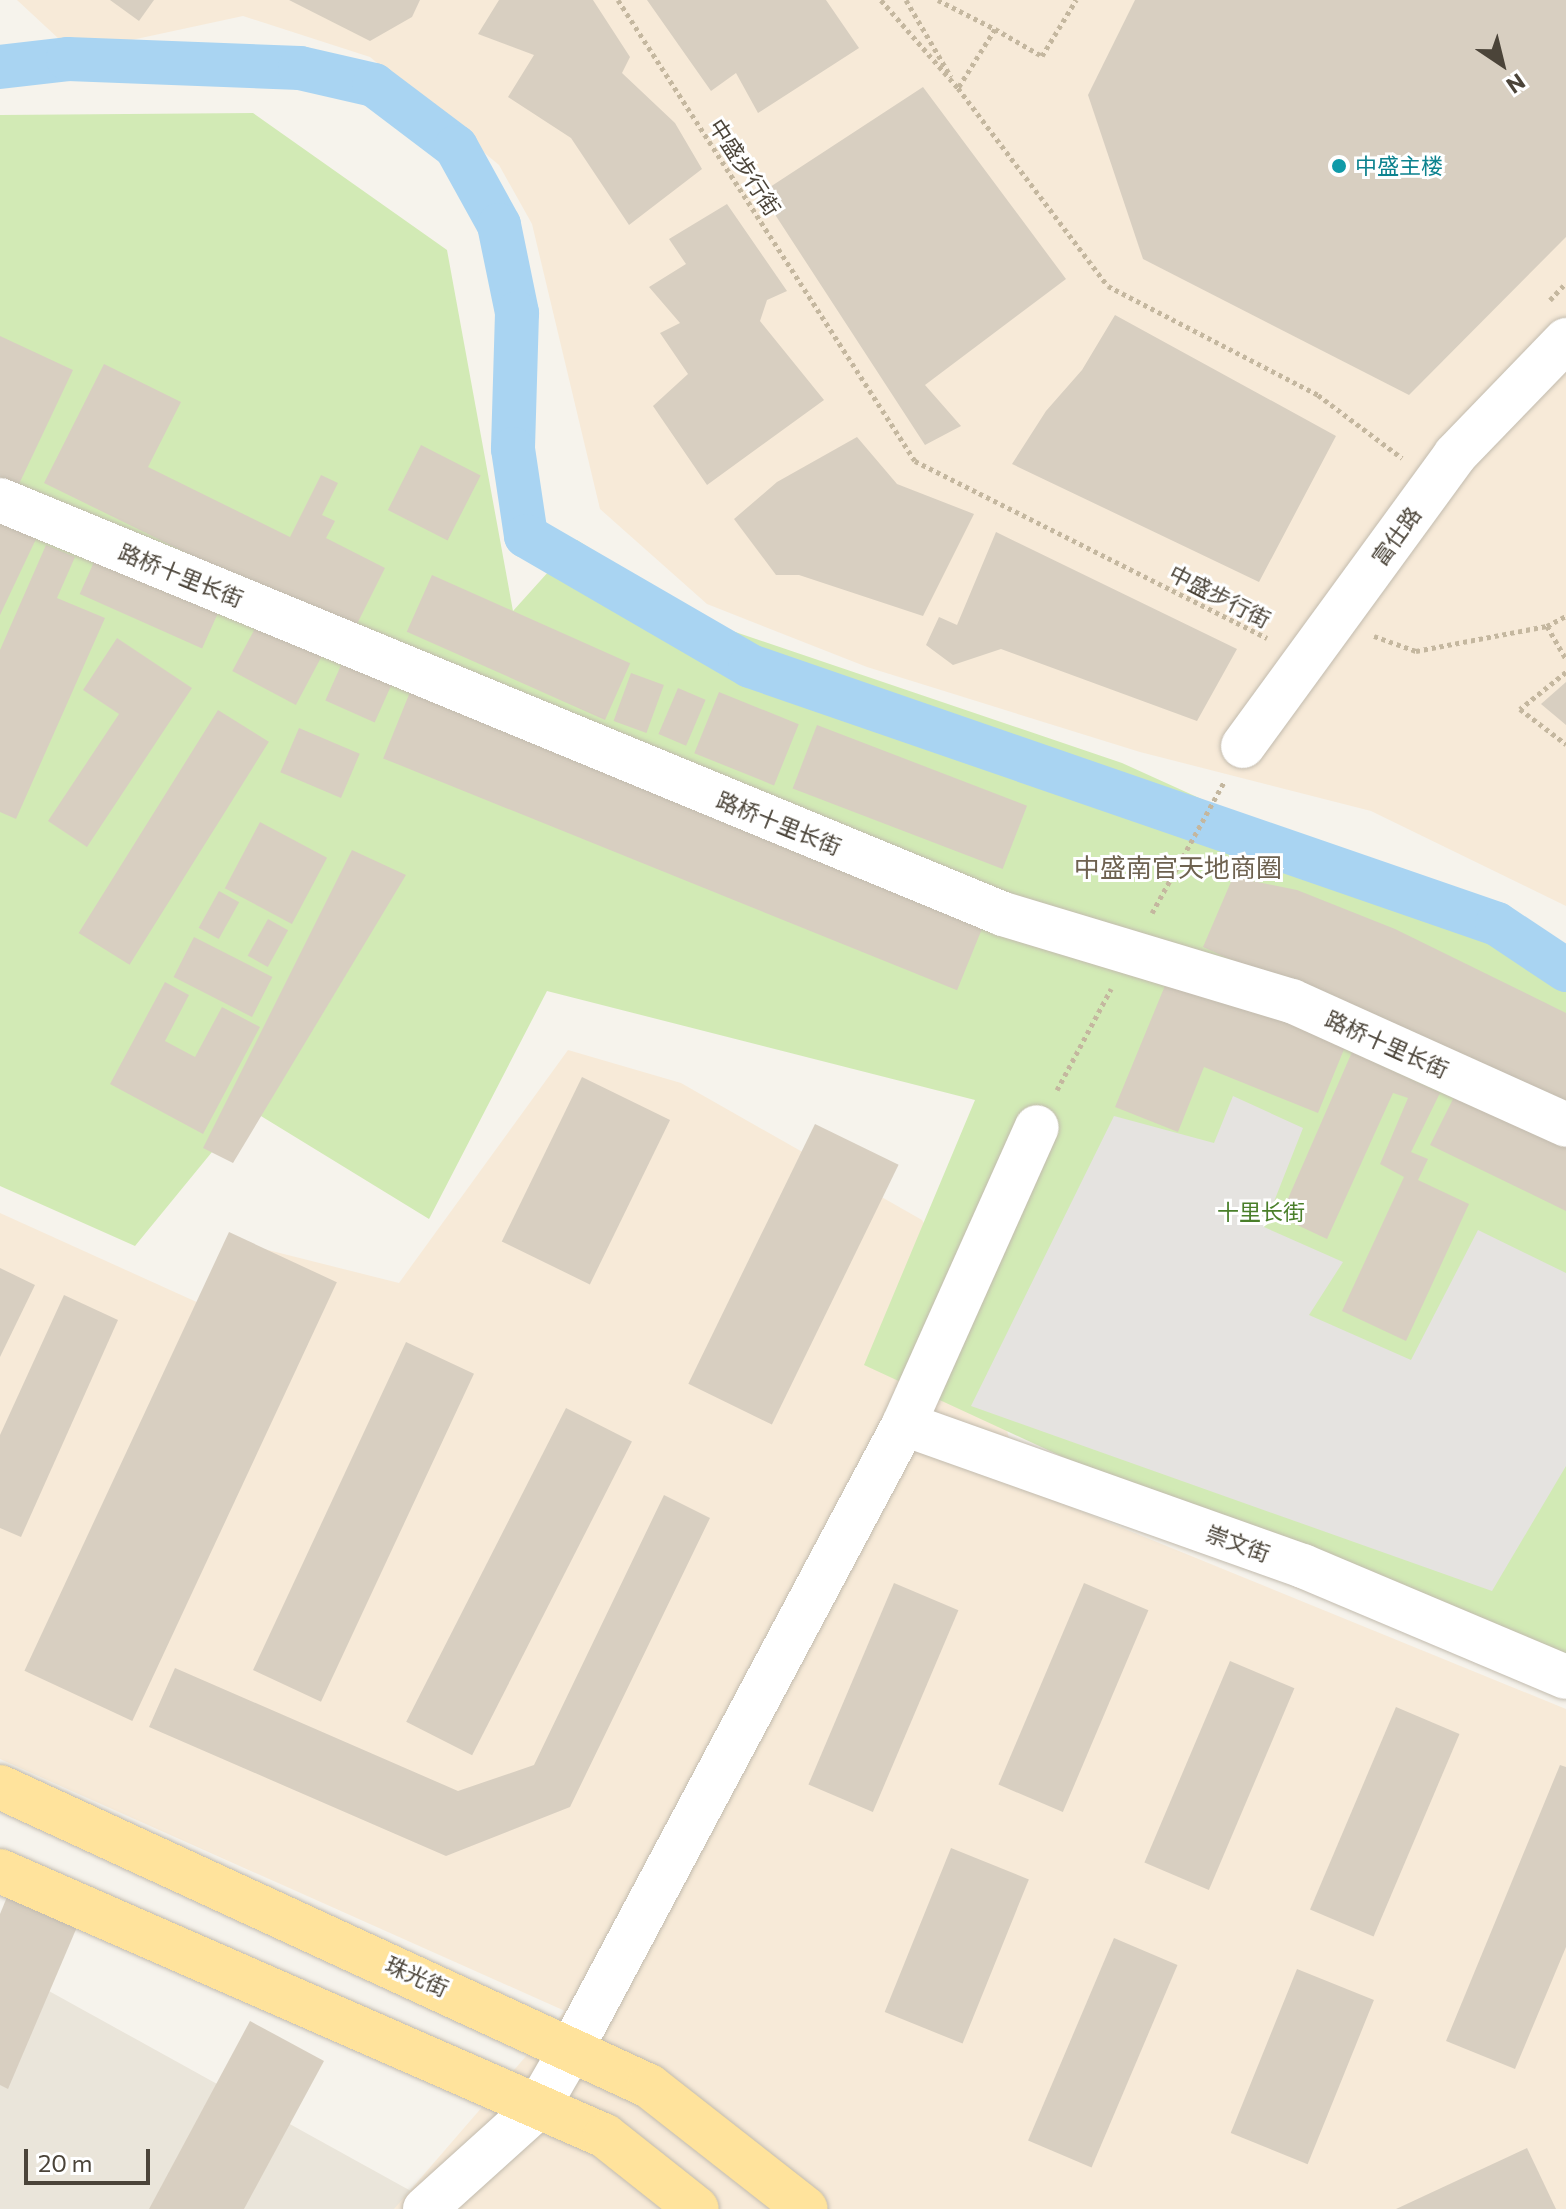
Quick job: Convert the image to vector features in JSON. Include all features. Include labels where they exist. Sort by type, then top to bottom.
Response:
[{"type":"main road","name":"珠光街","points":[[0,1787],[649,2086],[806,2209]]},
{"type":"main road","points":[[0,1871],[605,2136],[697,2209]]},
{"type":"street","name":"富仕路","points":[[1243,746],[1455,455],[1566,340]]},
{"type":"street","name":"路桥十里长街","points":[[0,500],[1003,914],[1292,1001],[1566,1125]]},
{"type":"street","points":[[425,2209],[538,2107],[572,2048],[904,1424],[1037,1127]]},
{"type":"street","name":"崇文街","points":[[904,1424],[1303,1566],[1566,1677]]},
{"type":"path","name":"中盛步行街","points":[[618,0],[915,461],[1271,640],[1280,629]]},
{"type":"path","points":[[881,0],[958,88],[1108,286],[1318,395],[1403,459],[1394,472]]},
{"type":"path","points":[[906,0],[958,88]]},
{"type":"path","points":[[938,0],[1042,56],[1076,0]]},
{"type":"path","points":[[958,88],[995,29]]},
{"type":"path","points":[[1337,616],[1416,651],[1547,626],[1566,616]]},
{"type":"path","points":[[1547,626],[1566,659]]},
{"type":"path","points":[[1566,672],[1520,709],[1566,744]]},
{"type":"path","points":[[1037,1127],[1243,746]]},
{"type":"shaded area","points":[[17,0],[1566,0],[1566,906],[1371,811],[1140,752],[867,667],[707,604],[600,509],[532,224],[499,165],[370,57],[243,16],[113,44],[59,39]]},
{"type":"shaded area","points":[[568,1050],[681,1083],[922,1220],[974,1307],[1022,1487],[1566,1709],[1566,2209],[394,2209],[565,2011],[0,1759],[0,1213],[201,1304],[232,1241],[399,1283]]},
{"type":"shaded area","points":[[1233,1096],[1303,1128],[1264,1227],[1343,1262],[1309,1315],[1411,1360],[1478,1230],[1566,1273],[1566,1466],[1492,1591],[971,1406],[1114,1116],[1214,1143]]},
{"type":"shaded area","points":[[0,1964],[429,2201],[418,2209],[0,2209]]},
{"type":"green space","name":"十里长街","points":[[253,113],[447,250],[513,611],[577,540],[700,620],[1122,763],[1566,964],[1566,1690],[864,1365],[975,1100],[547,991],[429,1219],[248,1108],[135,1246],[0,1186],[0,115]]},
{"type":"building","points":[[110,0],[154,0],[139,21]]},
{"type":"building","points":[[289,0],[420,0],[412,17],[370,41]]},
{"type":"building","points":[[499,0],[593,0],[630,57],[622,73],[675,123],[702,169],[629,225],[571,138],[508,97],[534,55],[478,34]]},
{"type":"building","points":[[647,0],[826,0],[859,48],[758,113],[736,73],[711,91]]},
{"type":"building","name":"中盛主楼","points":[[1135,0],[1566,0],[1566,237],[1409,395],[1143,259],[1088,95]]},
{"type":"building","points":[[923,87],[1066,279],[925,385],[961,426],[925,445],[761,193]]},
{"type":"building","points":[[727,204],[787,291],[767,300],[760,321],[824,400],[707,485],[653,406],[688,374],[660,333],[680,323],[649,287],[686,264],[669,239]]},
{"type":"building","points":[[1115,315],[1336,436],[1259,582],[1012,464],[1046,411],[1082,370]]},
{"type":"building","points":[[0,336],[73,370],[11,501],[0,496]]},
{"type":"building","points":[[104,364],[181,402],[148,467],[290,537],[321,475],[338,483],[322,515],[335,521],[326,538],[385,568],[352,634],[44,483]]},
{"type":"building","points":[[857,437],[897,484],[974,514],[923,616],[799,575],[776,575],[734,519],[777,482]]},
{"type":"building","points":[[421,445],[481,475],[448,540],[388,510]]},
{"type":"building","points":[[0,522],[36,539],[0,615]]},
{"type":"building","points":[[996,532],[1237,649],[1197,721],[1001,649],[953,665],[926,645],[939,617],[957,625]]},
{"type":"building","points":[[46,545],[75,557],[57,598],[105,618],[16,819],[0,812],[0,650]]},
{"type":"building","points":[[98,553],[220,608],[202,649],[80,594]]},
{"type":"building","points":[[432,575],[630,663],[605,720],[407,632]]},
{"type":"building","points":[[260,619],[324,653],[296,705],[232,671]]},
{"type":"building","points":[[117,638],[192,688],[87,847],[48,821],[119,714],[83,690]]},
{"type":"building","points":[[342,663],[391,685],[375,722],[325,700]]},
{"type":"building","points":[[631,673],[664,685],[646,733],[614,721]]},
{"type":"building","points":[[1566,682],[1566,725],[1541,704]]},
{"type":"building","points":[[412,687],[986,919],[957,990],[383,758]]},
{"type":"building","points":[[678,688],[706,700],[686,746],[658,734]]},
{"type":"building","points":[[719,692],[799,724],[774,785],[694,753]]},
{"type":"building","points":[[218,710],[269,742],[130,965],[79,933]]},
{"type":"building","points":[[817,725],[1027,806],[1003,869],[793,788]]},
{"type":"building","points":[[299,728],[360,754],[341,798],[280,772]]},
{"type":"building","points":[[260,822],[327,858],[292,924],[225,888]]},
{"type":"building","points":[[352,850],[406,875],[233,1163],[203,1148]]},
{"type":"building","points":[[1233,877],[1297,890],[1395,929],[1566,1013],[1566,1111],[1203,947]]},
{"type":"building","points":[[219,891],[239,902],[219,939],[199,928]]},
{"type":"building","points":[[268,919],[288,930],[268,967],[248,956]]},
{"type":"building","points":[[194,937],[272,977],[252,1017],[174,977]]},
{"type":"building","points":[[1171,971],[1347,1042],[1318,1113],[1204,1067],[1178,1132],[1115,1107]]},
{"type":"building","points":[[165,982],[189,995],[165,1041],[195,1057],[222,1007],[260,1027],[203,1134],[110,1084]]},
{"type":"building","points":[[1352,1052],[1440,1093],[1411,1152],[1428,1159],[1418,1180],[1469,1204],[1406,1341],[1342,1311],[1404,1177],[1380,1164],[1408,1098],[1393,1093],[1327,1239],[1280,1217]]},
{"type":"building","points":[[582,1077],[670,1120],[590,1284],[502,1241]]},
{"type":"building","points":[[1457,1091],[1566,1144],[1566,1211],[1430,1145]]},
{"type":"building","points":[[815,1124],[899,1165],[772,1425],[688,1384]]},
{"type":"building","points":[[229,1232],[337,1282],[132,1721],[24,1671]]},
{"type":"building","points":[[0,1268],[35,1285],[0,1357]]},
{"type":"building","points":[[64,1295],[118,1320],[21,1537],[0,1528],[0,1435]]},
{"type":"building","points":[[406,1342],[474,1374],[321,1702],[253,1670]]},
{"type":"building","points":[[566,1408],[632,1442],[472,1755],[406,1722]]},
{"type":"building","points":[[664,1495],[710,1518],[570,1807],[446,1856],[149,1727],[175,1668],[458,1791],[534,1765]]},
{"type":"building","points":[[894,1583],[958,1610],[873,1812],[808,1785]]},
{"type":"building","points":[[1084,1583],[1148,1610],[1063,1812],[998,1785]]},
{"type":"building","points":[[1230,1661],[1294,1688],[1209,1890],[1144,1863]]},
{"type":"building","points":[[1396,1707],[1460,1734],[1374,1936],[1310,1910]]},
{"type":"building","points":[[1560,1765],[1566,1767],[1566,1947],[1515,2069],[1446,2041]]},
{"type":"building","points":[[951,1848],[1029,1879],[963,2044],[885,2012]]},
{"type":"building","points":[[7,1897],[77,1927],[8,2089],[0,2085],[0,1914]]},
{"type":"building","points":[[1114,1938],[1178,1965],[1092,2167],[1028,2141]]},
{"type":"building","points":[[1297,1969],[1374,2000],[1308,2164],[1231,2133]]},
{"type":"building","points":[[250,2021],[324,2061],[244,2209],[149,2209]]},
{"type":"building","points":[[1527,2148],[1556,2209],[1396,2209]]},
{"type":"waterway","points":[[0,67],[68,59],[300,68],[374,85],[456,147],[499,225],[517,313],[513,449],[526,536],[750,666],[1497,924],[1566,970]]},
{"type":"place","name":"中盛主楼","points":[[1339,166]]},
{"type":"district","name":"中盛南官天地商圈","points":[[1178,867]]}]
